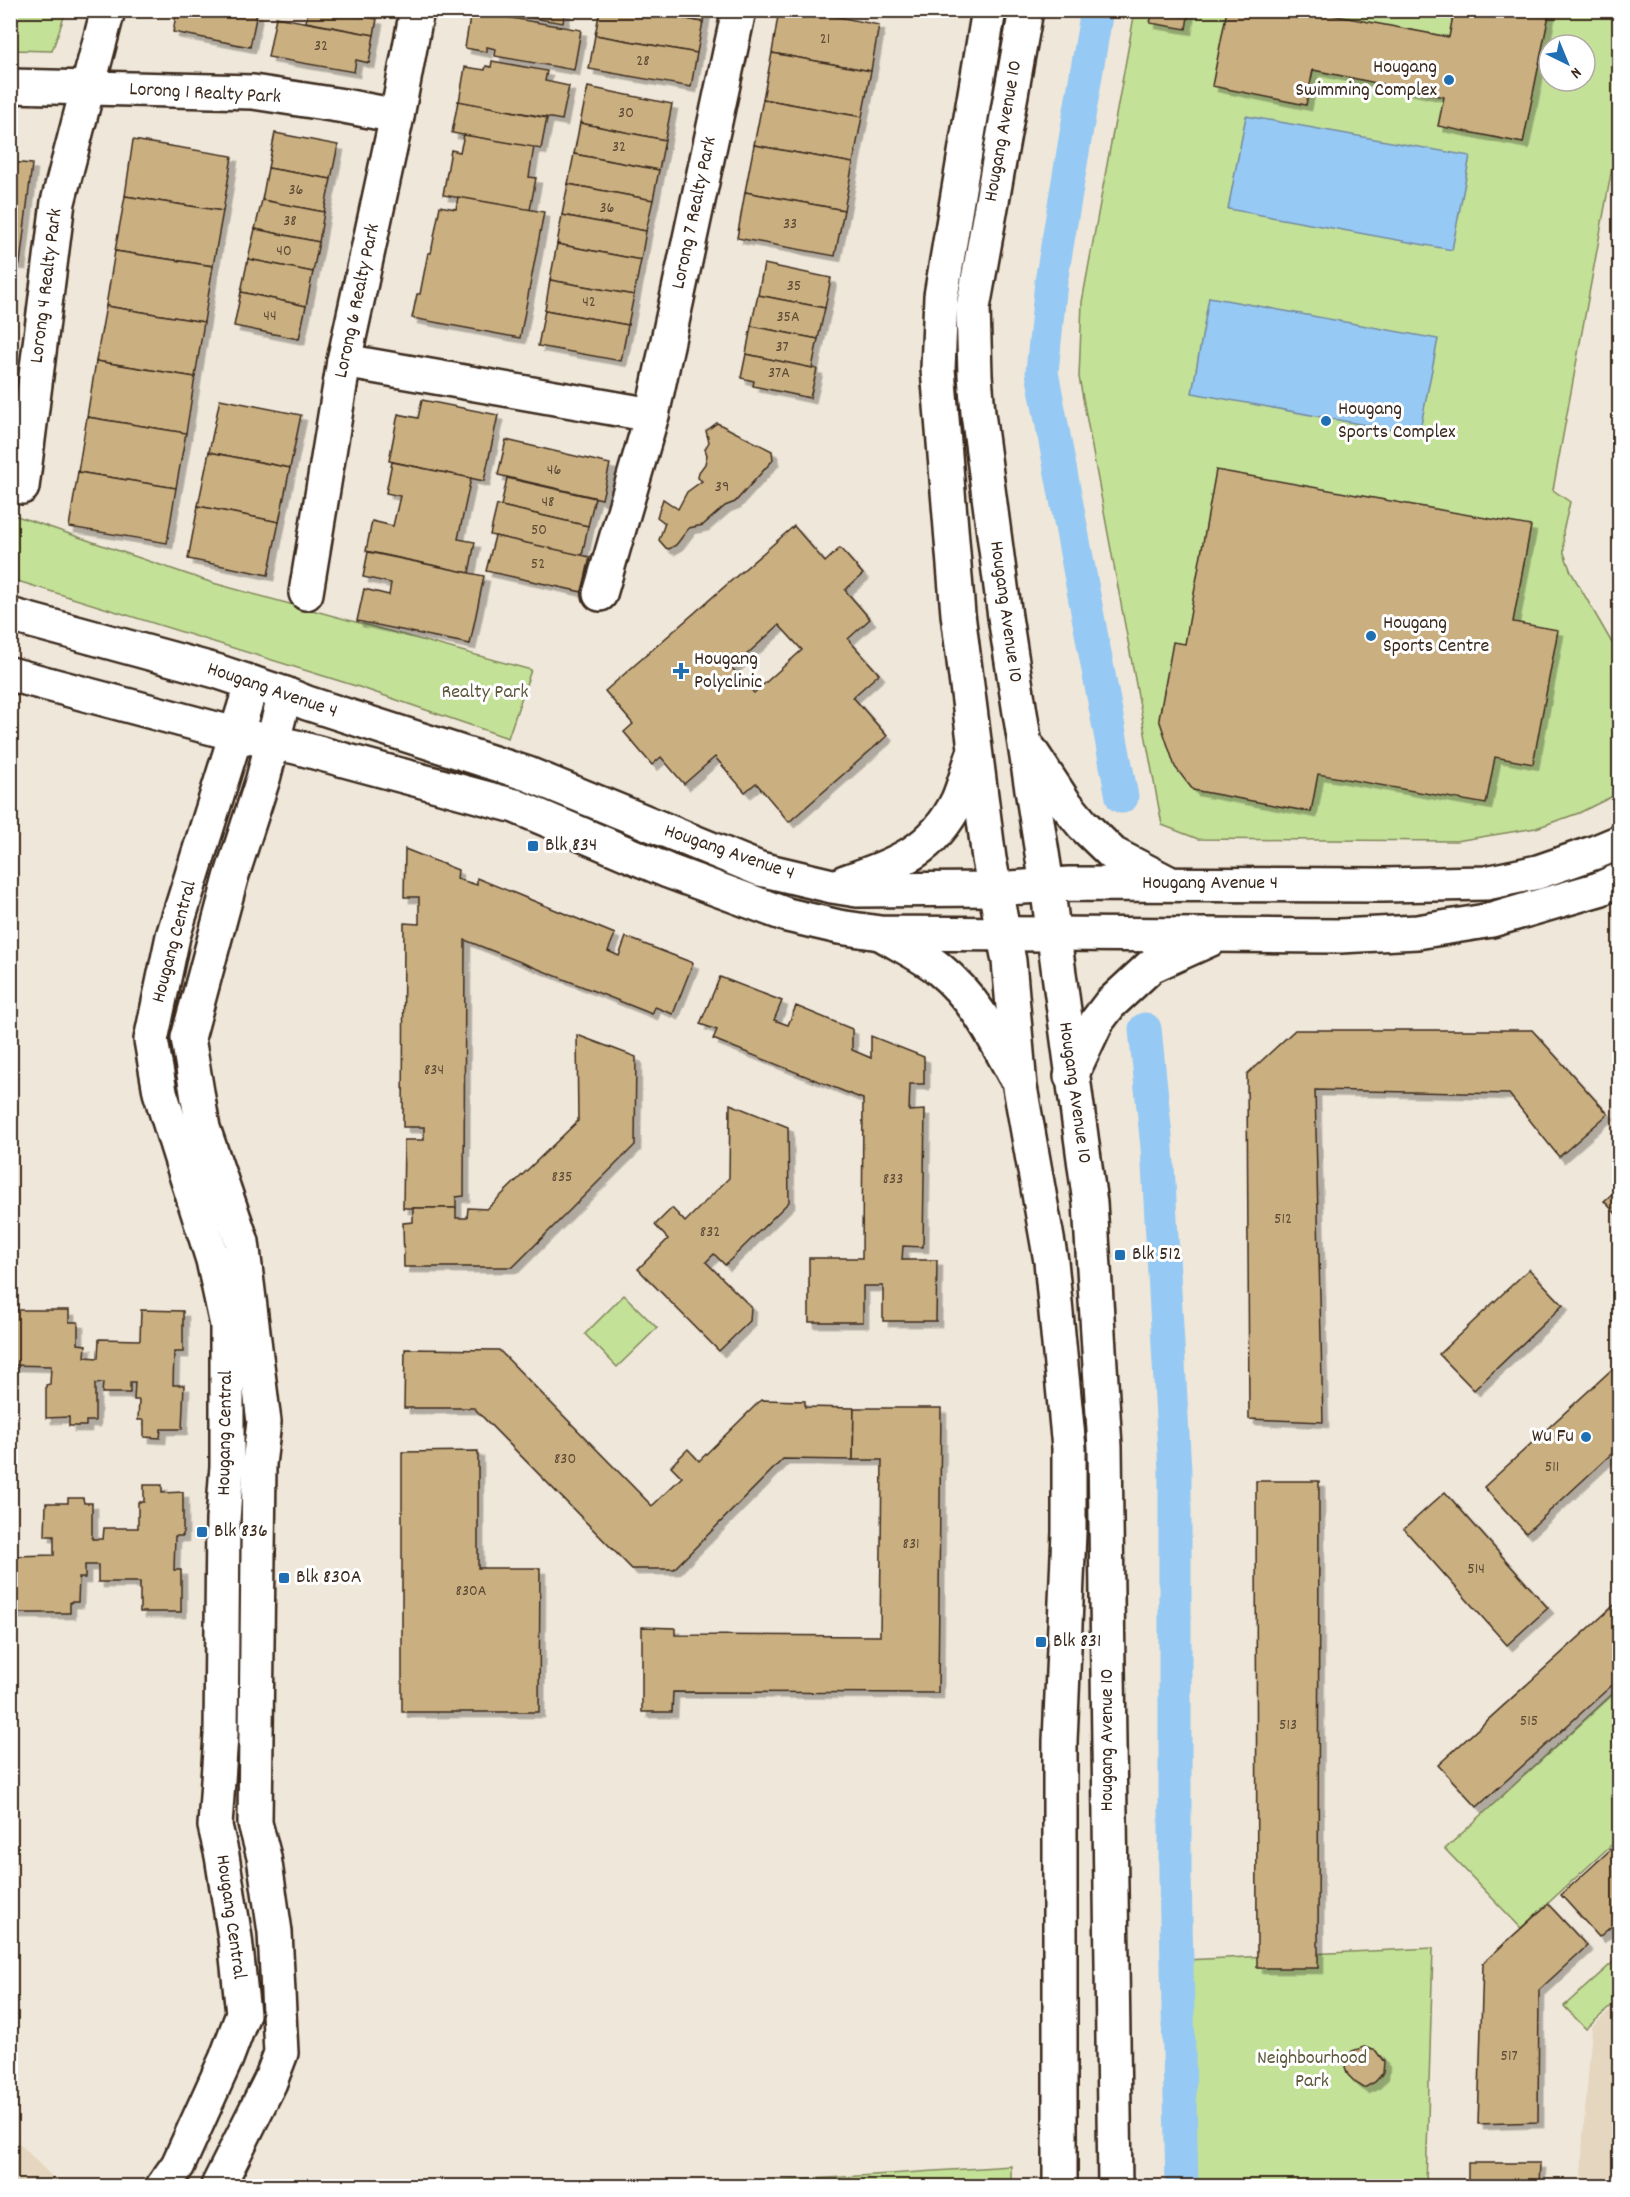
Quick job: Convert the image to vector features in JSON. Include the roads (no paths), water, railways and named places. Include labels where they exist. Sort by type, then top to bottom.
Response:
[{"type":"street","name":"Lorong 4 Realty Park","points":[[22,487],[57,202],[108,10]]},
{"type":"street","name":"Lorong 6 Realty Park","points":[[306,593],[344,360],[397,116],[417,10]]},
{"type":"street","name":"Lorong 7 Realty Park","points":[[600,594],[652,415],[739,10]]},
{"type":"street","name":"Hougang Avenue 10","points":[[989,10],[941,296],[938,369],[958,614],[994,889],[1009,961],[1020,1087],[1051,1261],[1069,1448],[1069,1532],[1060,1741],[1060,2187]]},
{"type":"street","name":"Hougang Avenue 10","points":[[1026,10],[973,308],[978,413],[1005,617],[1047,885],[1071,1076],[1090,1203],[1105,1447],[1115,2187]]},
{"type":"street","name":"Lorong 1 Realty Park","points":[[10,86],[253,92],[397,116]]},
{"type":"street","points":[[344,360],[652,415]]},
{"type":"street","name":"Hougang Avenue 4","points":[[10,615],[216,671],[285,694],[307,704],[528,774],[760,869],[856,890],[994,889],[1047,885],[1486,883],[1538,872],[1620,842]]},
{"type":"street","name":"Hougang Avenue 4","points":[[10,674],[515,806],[669,871],[787,915],[839,927],[880,933],[1340,936],[1417,933],[1491,920],[1599,889],[1620,880]]},
{"type":"street","name":"Hougang Central","points":[[163,2187],[178,2165],[233,2044],[243,2014],[235,1938],[215,1826],[221,1735],[223,1520],[227,1466],[227,1325],[213,1260],[160,1092],[151,1040],[173,936],[252,683]]},
{"type":"street","name":"Hougang Central","points":[[218,2187],[270,2082],[281,2053],[275,1932],[264,1857],[255,1823],[259,1464],[264,1422],[242,1242],[203,1128],[188,1038],[231,878],[263,779],[285,694]]},
{"type":"street","points":[[1024,741],[1064,802],[1083,825],[1113,854],[1172,884]]},
{"type":"street","points":[[832,886],[882,869],[924,847],[948,818],[958,798],[976,748]]},
{"type":"street","points":[[880,933],[936,966],[956,983],[981,1014],[1020,1087]]},
{"type":"street","points":[[1071,1076],[1097,1021],[1115,999],[1151,966],[1221,935]]},
{"type":"water","points":[[1246,116],[1470,156],[1452,250],[1228,209]]},
{"type":"water","points":[[1209,297],[1438,339],[1419,435],[1192,393]]},
{"type":"waterway","points":[[1097,10],[1051,282],[1042,372],[1122,797]]},
{"type":"waterway","points":[[1145,1029],[1157,1147],[1175,1471],[1175,1876],[1182,2186]]},
{"type":"place","name":"Hougang Swimming Complex","points":[[1449,80]]},
{"type":"place","name":"Hougang Sports Complex","points":[[1326,421]]},
{"type":"place","name":"Hougang Sports Centre","points":[[1371,636]]},
{"type":"place","name":"Hougang Polyclinic","points":[[681,671]]},
{"type":"place","name":"Blk 834","points":[[533,846]]},
{"type":"place","name":"Blk 512","points":[[1120,1255]]},
{"type":"place","name":"Wu Fu","points":[[1586,1437]]},
{"type":"place","name":"Blk 836","points":[[202,1532]]},
{"type":"place","name":"Blk 830A","points":[[284,1578]]},
{"type":"place","name":"Blk 831","points":[[1041,1642]]},
{"type":"park label","name":"Realty Park","points":[[485,693]]},
{"type":"park label","name":"Neighbourhood Park","points":[[1312,2070]]}]
